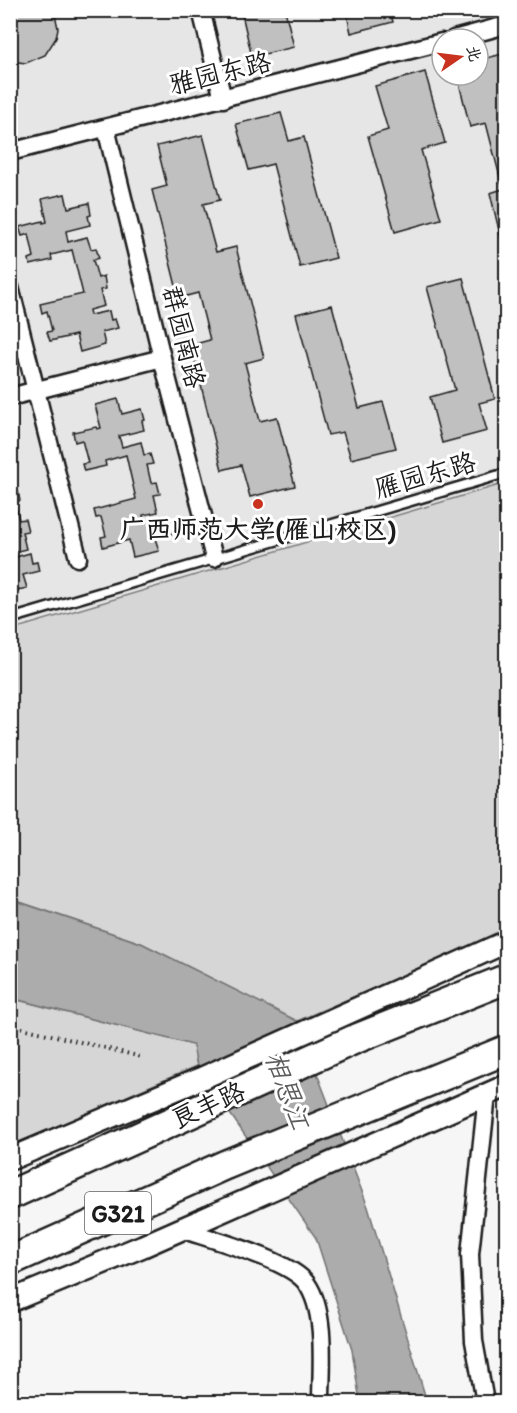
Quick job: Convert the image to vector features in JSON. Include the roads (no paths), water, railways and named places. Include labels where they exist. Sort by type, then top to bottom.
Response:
[{"type":"highway","name":"良丰路","points":[[10,1195],[204,1092],[348,1027],[507,979]]},
{"type":"highway","name":"G321","points":[[10,1261],[225,1165],[507,1050]]},
{"type":"street","points":[[201,10],[223,99]]},
{"type":"street","points":[[490,30],[507,26]]},
{"type":"street","name":"雅园东路","points":[[10,152],[430,45]]},
{"type":"street","name":"群园南路","points":[[106,128],[214,558]]},
{"type":"street","points":[[10,287],[78,558]]},
{"type":"street","points":[[10,397],[162,358]]},
{"type":"street","points":[[348,1027],[507,942]]},
{"type":"street","points":[[10,1301],[507,1086]]},
{"type":"street","points":[[10,1159],[204,1092]]},
{"type":"street","points":[[485,1402],[474,1341],[471,1254],[487,1095]]},
{"type":"street","points":[[181,1228],[291,1269],[307,1284],[314,1298],[321,1334],[321,1402]]},
{"type":"lane","name":"雁园东路","points":[[10,619],[507,473]]},
{"type":"water","name":"相思江","points":[[10,899],[141,943],[297,1021],[368,1207],[427,1402],[360,1402],[352,1350],[316,1238],[197,1066],[193,1045],[11,998]]},
{"type":"place","name":"广西师范大学(雁山校区)","points":[[258,504]]}]
